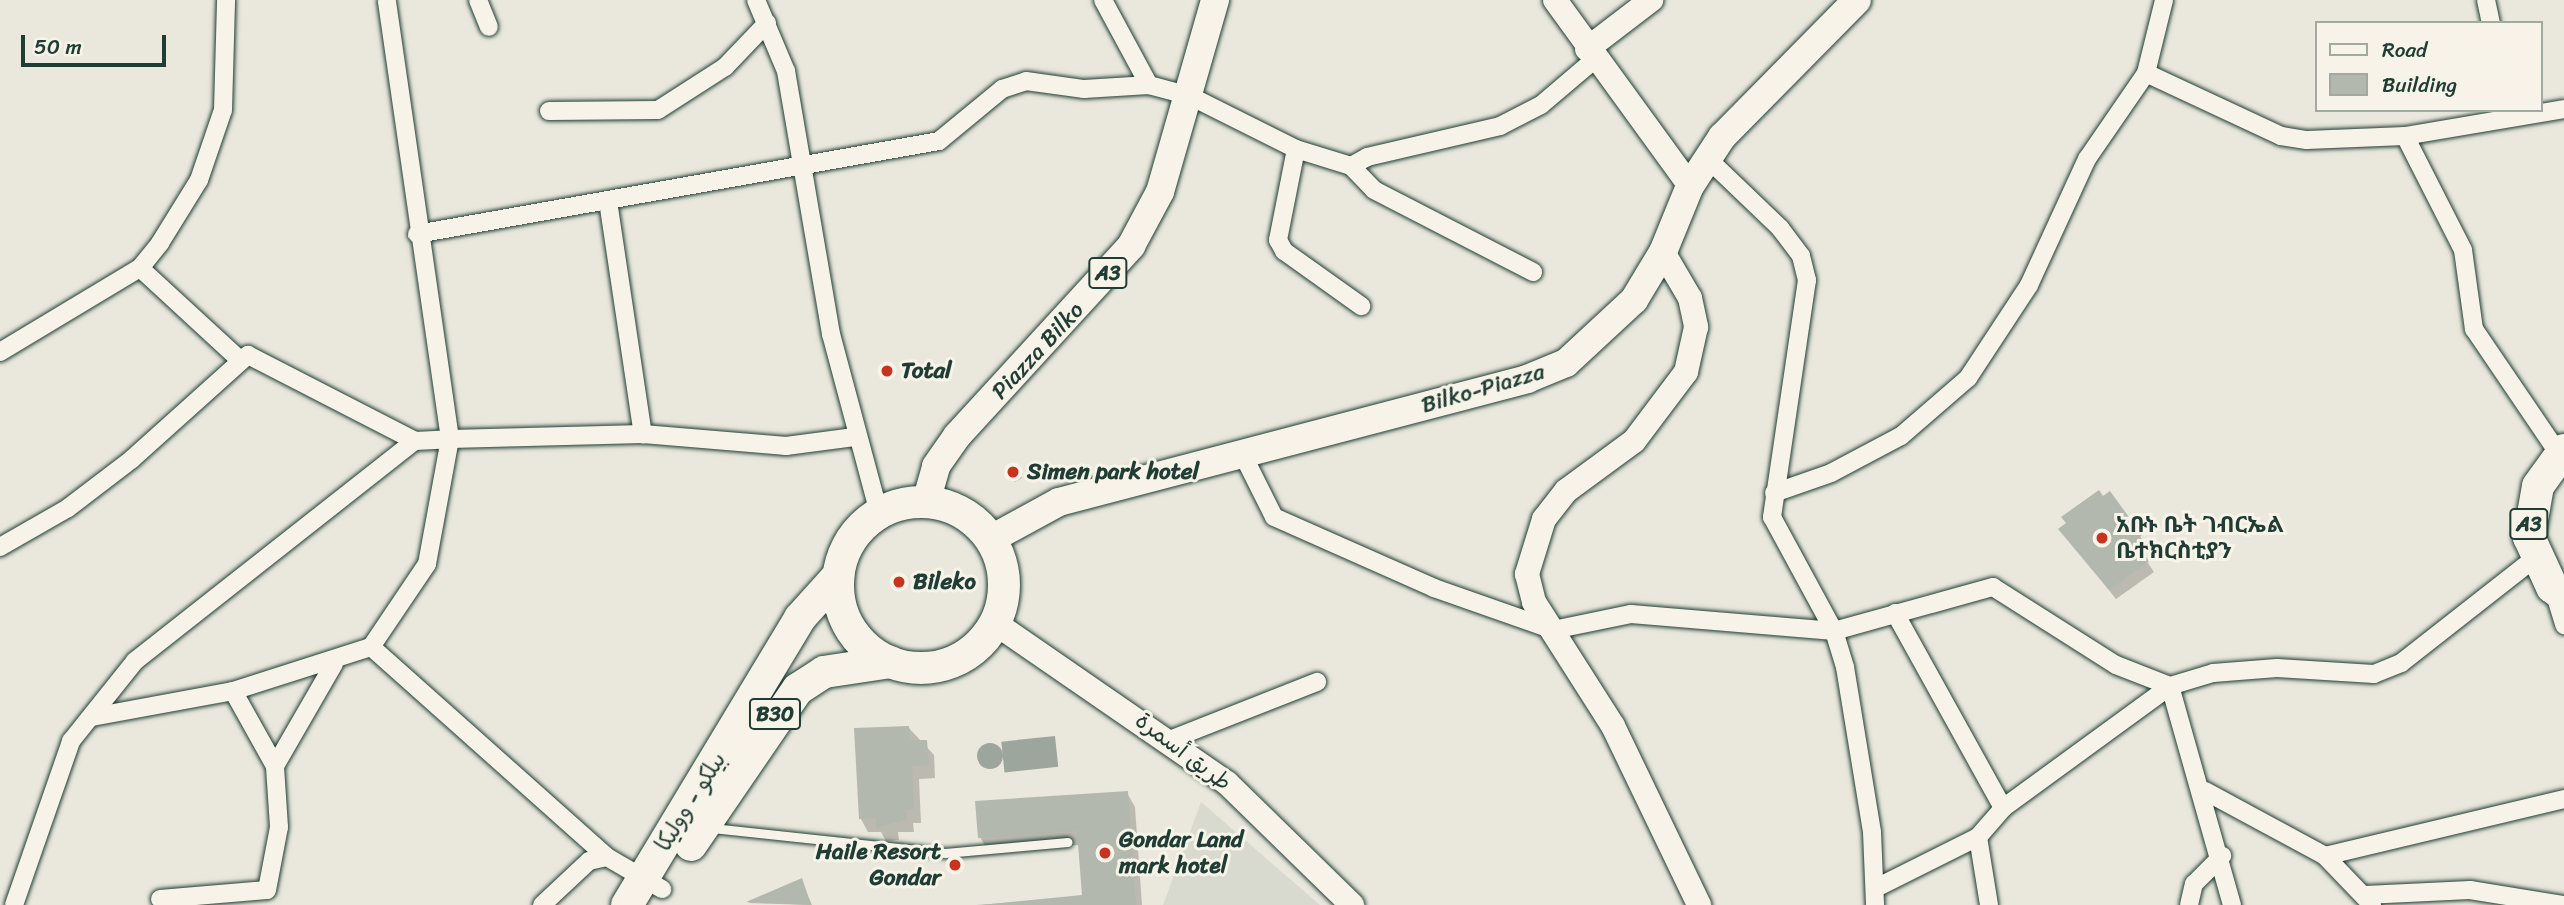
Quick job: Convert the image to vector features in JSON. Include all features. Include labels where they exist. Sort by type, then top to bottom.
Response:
[{"type":"highway","name":"A3","points":[[2558,591],[2535,558],[2530,513],[2538,485],[2561,452]]},
{"type":"highway","points":[[926,502],[966,516],[991,539],[1003,574],[995,623],[981,643],[939,667],[890,662],[850,628],[838,576],[859,529],[879,513],[926,502]]},
{"type":"highway","name":"بيلكو - ووليكا","points":[[627,905],[653,891],[694,821],[754,699],[800,618],[838,576]]},
{"type":"highway","name":"B30","points":[[694,821],[798,689],[824,672],[890,662]]},
{"type":"main road","name":"Piazza Bilko","points":[[926,502],[936,466],[957,436],[1131,246],[1160,192],[1190,96],[1215,0]]},
{"type":"main road","name":"Bilko-Piazza","points":[[991,539],[1059,502],[1243,456],[1566,363],[1634,300],[1663,252],[1690,186],[1706,157],[1857,0]]},
{"type":"street","points":[[0,352],[140,268],[199,180],[223,110],[226,0]]},
{"type":"street","points":[[92,717],[233,691],[334,664],[371,647],[427,564],[450,439],[416,234],[387,0]]},
{"type":"street","points":[[478,0],[489,27]]},
{"type":"street","points":[[756,0],[786,71],[854,437],[879,513]]},
{"type":"street","points":[[1103,0],[1149,85]]},
{"type":"street","points":[[1555,0],[1590,55],[1690,186]]},
{"type":"street","points":[[1351,166],[1367,156],[1500,126],[1541,105],[1590,55],[1651,0]]},
{"type":"street","points":[[1774,493],[1831,473],[1901,436],[1959,388],[1999,337],[2087,159],[2146,73],[2164,0]]},
{"type":"street","points":[[2486,0],[2491,21]]},
{"type":"street","points":[[549,111],[658,110],[725,67],[767,23]]},
{"type":"street","points":[[2146,73],[2281,136],[2404,136],[2536,112]]},
{"type":"street","points":[[416,234],[939,141],[1002,89],[1027,81],[1084,89],[1149,85],[1190,96],[1296,149],[1351,166],[1374,190],[1533,272]]},
{"type":"street","points":[[2543,111],[2564,109]]},
{"type":"street","points":[[2404,136],[2463,250],[2474,329],[2561,452]]},
{"type":"street","points":[[1296,149],[1278,240],[1284,251],[1361,306]]},
{"type":"street","points":[[1706,157],[1780,228],[1801,256],[1807,279],[1774,493],[1778,537],[1834,631],[1853,715],[1876,896],[1978,837],[2003,807],[2170,686],[2213,673],[2277,668],[2374,674],[2401,663],[2535,558]]},
{"type":"street","points":[[608,201],[643,434]]},
{"type":"street","points":[[1663,252],[1690,298],[1693,350],[1674,396],[1634,441],[1566,491],[1544,519],[1527,574],[1534,601],[1613,726],[1699,905]]},
{"type":"street","points":[[140,268],[238,358],[280,366],[415,442]]},
{"type":"street","points":[[0,547],[68,508],[132,459],[238,358]]},
{"type":"street","points":[[14,905],[71,741],[151,647],[415,442],[643,434],[786,446],[854,437]]},
{"type":"street","points":[[1243,456],[1274,517],[1434,588],[1553,630],[1631,614],[1834,631],[1993,587],[2116,665],[2170,686]]},
{"type":"street","points":[[2558,591],[2564,625]]},
{"type":"street","points":[[1895,613],[2003,807]]},
{"type":"street","name":"طريق أسمرة","points":[[995,623],[1172,739],[1227,783],[1352,905]]},
{"type":"street","points":[[371,647],[607,857],[653,891]]},
{"type":"street","points":[[275,766],[334,664]]},
{"type":"street","points":[[1172,739],[1317,682]]},
{"type":"street","points":[[2170,686],[2205,791],[2232,905]]},
{"type":"street","points":[[160,899],[269,897],[279,827],[275,766],[233,691]]},
{"type":"street","points":[[2205,791],[2325,856],[2369,900],[2470,890],[2564,905]]},
{"type":"street","points":[[2325,856],[2564,799]]},
{"type":"street","points":[[1978,837],[1989,905]]},
{"type":"street","points":[[2189,905],[2194,884],[2222,856]]},
{"type":"street","points":[[542,905],[589,861],[607,857]]},
{"type":"lane","points":[[694,821],[945,853],[1068,842]]},
{"type":"shaded area","points":[[1055,736],[1058,767],[1005,772],[1001,742]]},
{"type":"shaded area","points":[[990,743],[999,747],[1003,756],[999,765],[990,769],[981,765],[977,756],[981,747]]},
{"type":"shaded area","points":[[1201,802],[1320,905],[1163,905]]},
{"type":"building","points":[[1013,464],[1021,472],[1013,480],[1005,472]]},
{"type":"building","name":"አቡኑ ቤት ገብርኤል ቤተክርስቲያን","points":[[2099,490],[2103,496],[2110,491],[2142,535],[2135,541],[2149,561],[2109,590],[2058,529],[2066,523],[2061,517]]},
{"type":"building","points":[[909,726],[910,740],[927,740],[929,765],[912,766],[914,809],[906,810],[907,819],[876,828],[876,818],[859,819],[854,728]]},
{"type":"building","name":"Gondar Land mark hotel","points":[[1128,791],[1136,905],[981,905],[1082,895],[1077,831],[978,838],[975,801]]},
{"type":"building","points":[[802,878],[811,905],[746,902]]},
{"type":"place","name":"Total","points":[[887,371]]},
{"type":"place","name":"Simen park hotel","points":[[1013,472]]},
{"type":"place","name":"አቡኑ ቤት ገብርኤል ቤተክርስቲያን","points":[[2102,538]]},
{"type":"place","name":"Bileko","points":[[899,582]]},
{"type":"place","name":"Gondar Land mark hotel","points":[[1105,853]]},
{"type":"place","name":"Haile Resort Gondar","points":[[955,865]]}]
